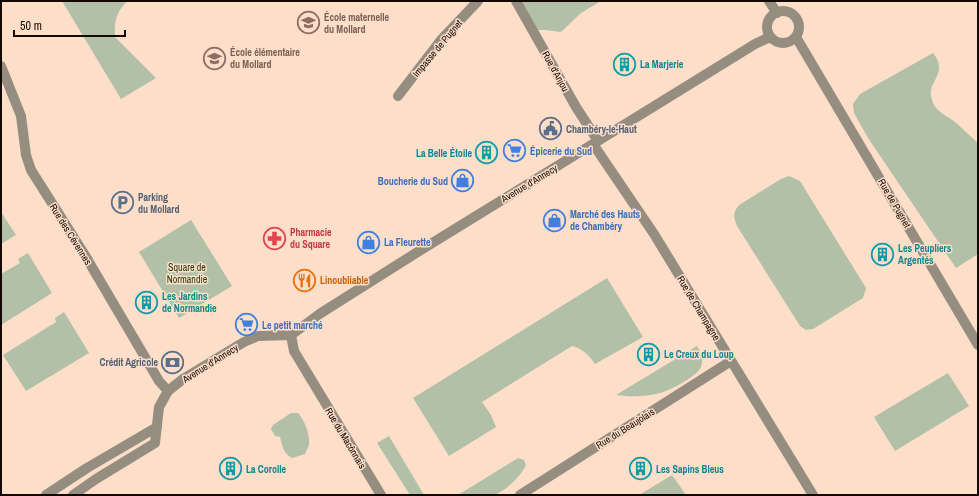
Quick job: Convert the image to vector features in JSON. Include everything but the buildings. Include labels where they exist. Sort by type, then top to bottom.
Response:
[{"type":"street","name":"Impasse de Pugnet","points":[[398,96],[441,40],[478,1]]},
{"type":"street","name":"Rue d'Anjou","points":[[516,1],[596,142]]},
{"type":"street","points":[[769,1],[777,13]]},
{"type":"street","points":[[782,11],[787,12],[796,17],[799,27],[796,37],[792,40],[783,43],[770,37],[768,32],[768,23],[773,15],[777,13],[782,11]]},
{"type":"street","name":"Avenue d'Annecy","points":[[73,495],[96,478],[155,443],[159,407],[168,391],[183,379],[244,342],[258,336],[291,335],[320,313],[416,252],[755,44],[770,37]]},
{"type":"street","name":"Rue de Pugnet","points":[[796,37],[978,345]]},
{"type":"street","name":"Rue des Cévennes","points":[[1,66],[21,116],[26,155],[31,170],[86,257],[159,381],[168,391]]},
{"type":"street","name":"Rue de Champagne","points":[[596,142],[654,234],[813,495]]},
{"type":"street","name":"Rue du Macônnais","points":[[291,335],[294,351],[311,382],[381,495]]},
{"type":"street","name":"Rue du Beaujolais","points":[[520,495],[731,361]]},
{"type":"street","points":[[46,495],[87,468],[157,427]]},
{"type":"green space","points":[[62,1],[127,1],[120,9],[116,18],[115,37],[156,78],[121,99]]},
{"type":"green space","points":[[521,1],[601,1],[581,13],[561,32],[538,30]]},
{"type":"green space","points":[[933,53],[939,66],[939,71],[932,86],[932,101],[940,112],[955,122],[978,143],[978,254],[956,268],[868,138],[854,113],[853,104],[860,94]]},
{"type":"green space","points":[[789,176],[800,181],[866,288],[863,298],[813,329],[806,330],[800,326],[737,226],[734,218],[734,213],[739,205],[781,179]]},
{"type":"green space","points":[[1,212],[16,235],[1,244]]},
{"type":"green space","name":"Square de Normandie","points":[[191,220],[232,286],[179,318],[139,252]]},
{"type":"green space","points":[[28,253],[52,293],[1,325],[1,274],[20,263],[18,259]]},
{"type":"green space","points":[[607,278],[643,337],[595,364],[585,352],[572,346],[482,402],[491,415],[496,427],[449,456],[413,398]]},
{"type":"green space","points":[[64,312],[89,353],[26,391],[3,355],[56,322],[55,318]]},
{"type":"green space","points":[[697,346],[702,358],[700,369],[693,376],[682,383],[664,392],[649,395],[616,395]]},
{"type":"green space","points":[[948,373],[969,406],[895,451],[874,417]]},
{"type":"green space","points":[[291,413],[298,413],[301,416],[309,436],[309,445],[305,454],[292,458],[285,452],[280,437],[275,436],[271,429],[273,425]]},
{"type":"green space","points":[[389,436],[424,495],[410,495],[377,443]]},
{"type":"green space","points":[[518,458],[524,460],[526,465],[517,479],[503,491],[493,495],[458,495]]},
{"type":"green space","points":[[672,475],[686,495],[639,495]]},
{"type":"place","name":"École maternelle du Mollard","points":[[309,23]]},
{"type":"place","name":"École élémentaire du Mollard","points":[[215,58]]},
{"type":"place","name":"La Marjerie","points":[[624,64]]},
{"type":"place","name":"Chambéry-le-Haut","points":[[550,129]]},
{"type":"place","name":"Épicerie du Sud","points":[[515,151]]},
{"type":"place","name":"La Belle Étoile","points":[[487,153]]},
{"type":"place","name":"Boucherie du Sud","points":[[463,181]]},
{"type":"place","name":"Parking du Mollard","points":[[122,203]]},
{"type":"place","name":"Marché des Hauts de Chambéry","points":[[554,220]]},
{"type":"place","name":"Pharmacie du Square","points":[[274,238]]},
{"type":"place","name":"La Fleurette","points":[[368,242]]},
{"type":"place","name":"Les Peupliers Argentés","points":[[883,254]]},
{"type":"place","name":"Linoubliable","points":[[305,280]]},
{"type":"place","name":"Les Jardins de Normandie","points":[[147,302]]},
{"type":"place","name":"Le petit marché","points":[[247,325]]},
{"type":"place","name":"Le Creux du Loup","points":[[648,354]]},
{"type":"place","name":"Crédit Agricole","points":[[173,362]]},
{"type":"place","name":"La Corolle","points":[[230,469]]},
{"type":"place","name":"Les Sapins Bleus","points":[[641,469]]}]
